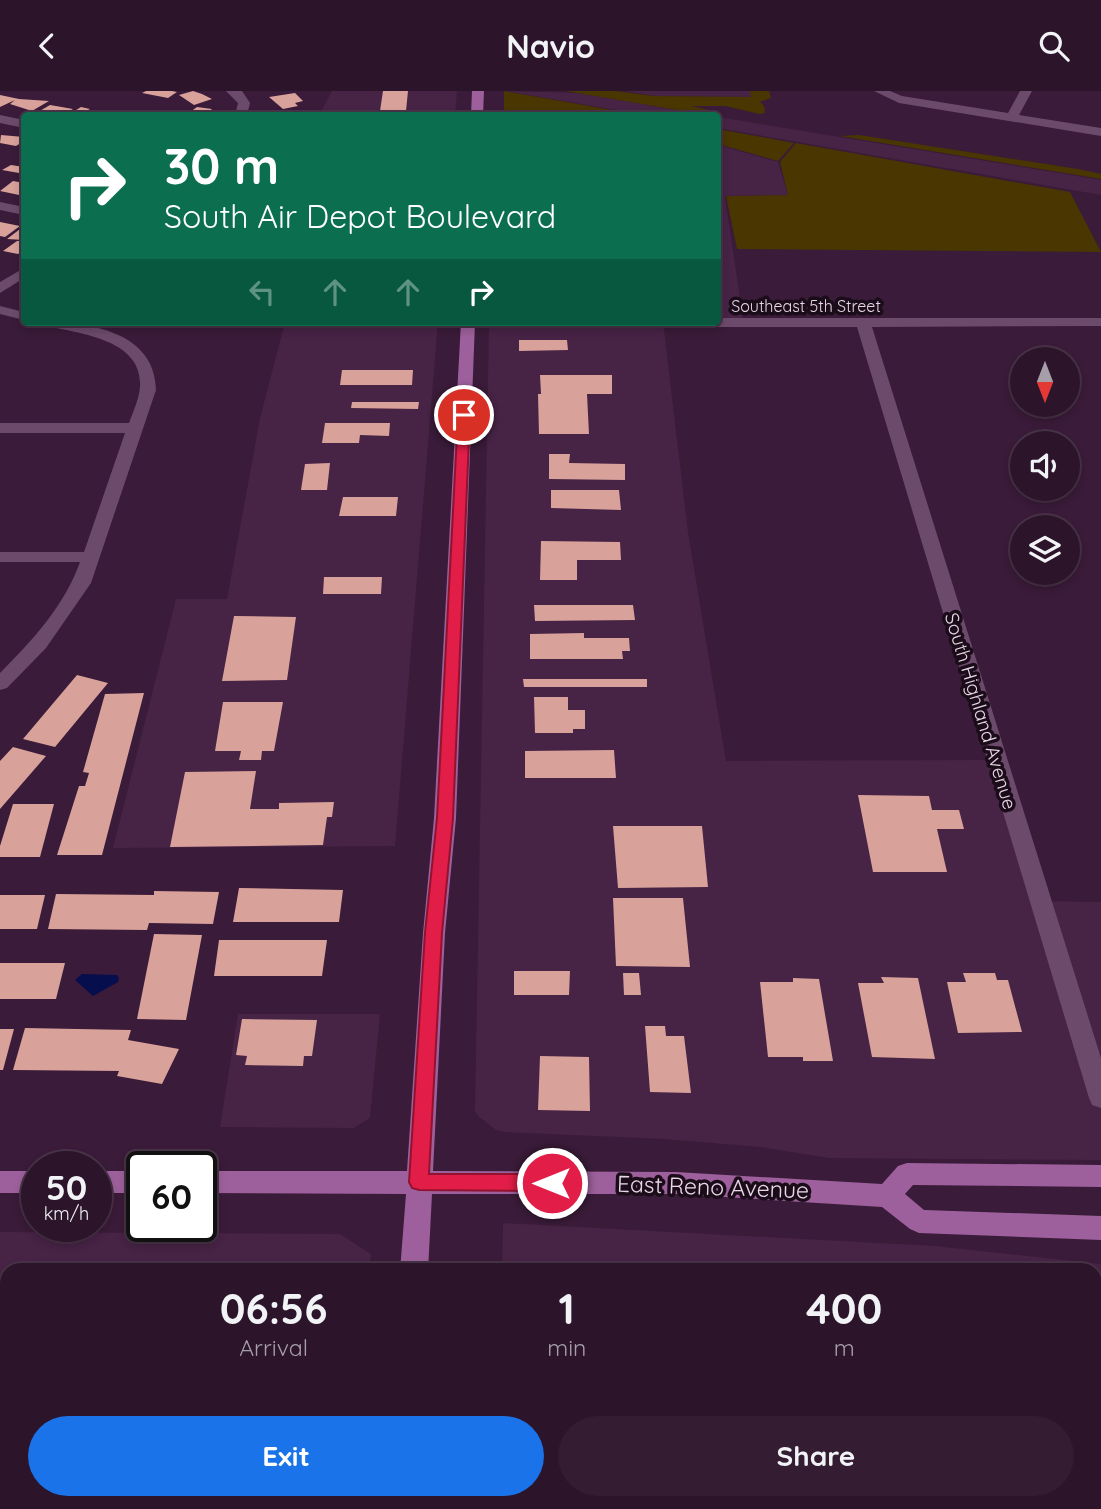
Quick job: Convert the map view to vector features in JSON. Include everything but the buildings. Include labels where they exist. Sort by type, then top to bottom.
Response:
[{"type":"main road","points":[[477,112],[478,91]]},
{"type":"main road","points":[[414,1263],[434,933],[445,818],[468,326]]},
{"type":"main road","points":[[1101,1176],[907,1174],[888,1196],[919,1221],[1101,1228]]},
{"type":"main road","points":[[0,1182],[21,1182]]},
{"type":"main road","name":"East Reno Avenue","points":[[217,1182],[676,1183],[888,1196]]},
{"type":"street","points":[[880,91],[899,99],[1101,132]]},
{"type":"street","points":[[1011,118],[1026,91]]},
{"type":"street","points":[[235,93],[244,103],[242,112]]},
{"type":"street","points":[[0,119],[21,123]]},
{"type":"street","points":[[0,205],[21,210]]},
{"type":"street","points":[[0,289],[21,274]]},
{"type":"street","points":[[0,310],[21,315]]},
{"type":"street","name":"Southeast 5th Street","points":[[721,323],[1101,323]]},
{"type":"street","name":"South Highland Avenue","points":[[863,324],[1101,1098]]},
{"type":"street","points":[[0,684],[39,644],[82,583],[148,390],[147,371],[142,360],[124,344],[65,326]]},
{"type":"street","points":[[0,428],[134,428]]},
{"type":"street","points":[[0,557],[91,557]]},
{"type":"shaded area","points":[[332,91],[457,91],[455,112],[321,112]]},
{"type":"shaded area","points":[[504,91],[624,112],[504,112]]},
{"type":"shaded area","points":[[505,91],[576,93],[689,112],[628,112]]},
{"type":"shaded area","points":[[565,91],[616,91],[654,96],[751,97],[750,91],[769,91],[771,98],[760,102],[765,113],[760,114],[725,106],[691,106],[710,112],[689,112]]},
{"type":"shaded area","points":[[625,91],[750,91],[752,97],[657,96]]},
{"type":"shaded area","points":[[721,117],[1101,180],[1101,195],[721,129]]},
{"type":"shaded area","points":[[721,130],[794,143],[778,161],[721,145]]},
{"type":"shaded area","points":[[859,135],[1078,169],[1101,174],[1101,179],[840,136]]},
{"type":"shaded area","points":[[796,143],[1070,192],[1101,252],[737,249],[726,196],[788,195],[780,162]]},
{"type":"shaded area","points":[[721,146],[778,162],[788,195],[725,196],[743,319],[721,319]]},
{"type":"shaded area","points":[[284,326],[438,326],[395,846],[113,848],[176,599],[227,599],[260,418]]},
{"type":"shaded area","points":[[489,326],[663,326],[688,532],[726,761],[989,760],[1030,901],[1101,902],[1101,1160],[829,1158],[760,1147],[665,1139],[505,1132],[496,1130],[475,1111]]},
{"type":"shaded area","points":[[82,974],[117,975],[119,978],[118,982],[93,996],[75,980]]},
{"type":"shaded area","points":[[238,1014],[380,1014],[370,1118],[354,1128],[220,1127]]},
{"type":"shaded area","points":[[503,1223],[935,1246],[1092,1263],[502,1263]]},
{"type":"shaded area","points":[[0,1232],[21,1232],[21,1242],[112,1242],[112,1233],[126,1233],[126,1242],[217,1242],[217,1233],[340,1234],[371,1254],[370,1263],[0,1263]]},
{"type":"route","points":[[464,415],[445,818],[434,933],[419,1182],[552,1183]]}]
